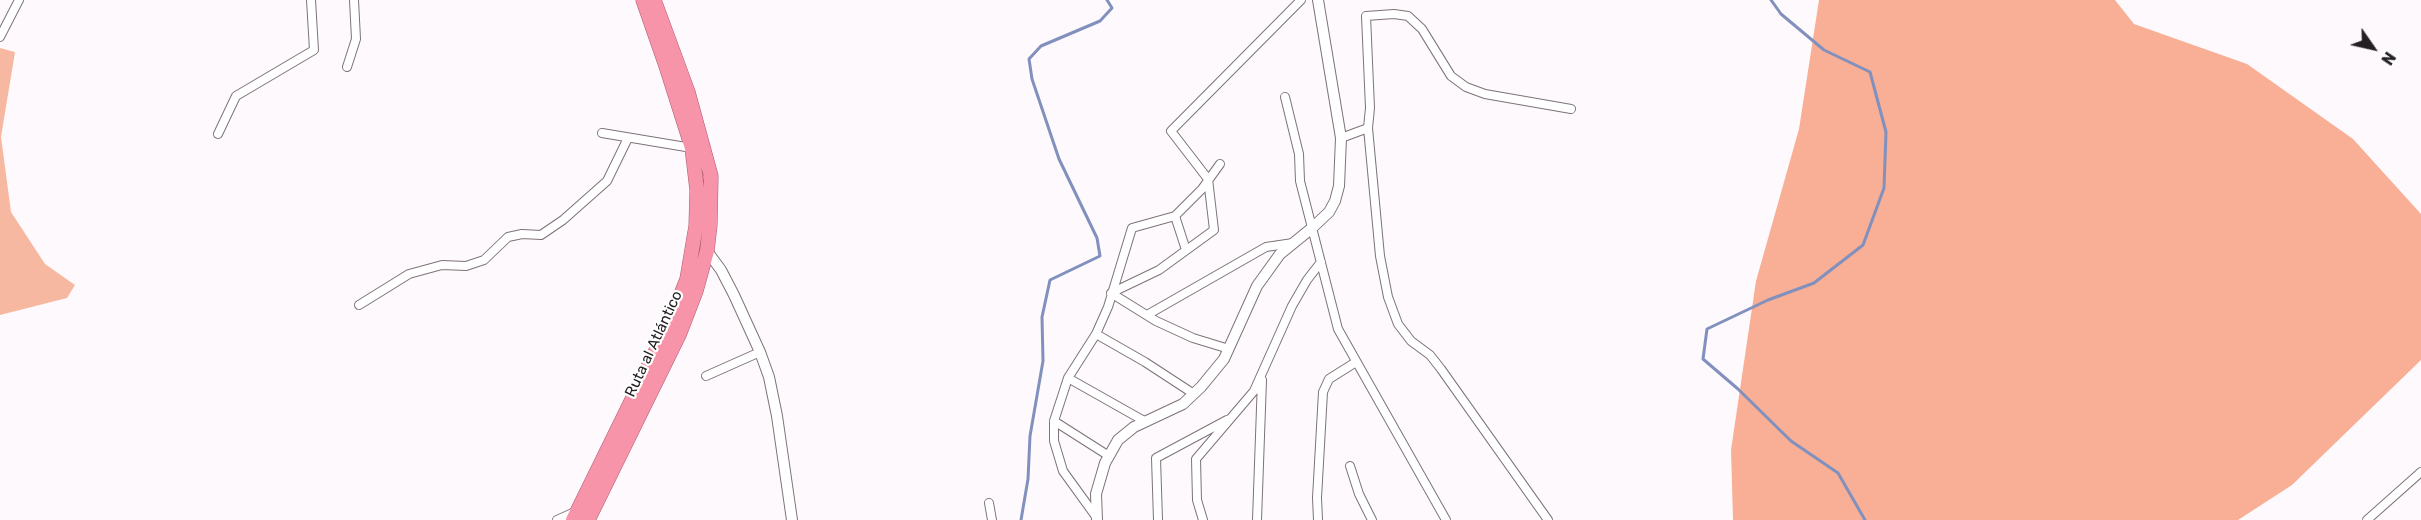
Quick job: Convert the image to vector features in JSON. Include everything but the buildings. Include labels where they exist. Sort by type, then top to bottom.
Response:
[{"type":"highway","name":"Ruta al Atlántico","points":[[575,516],[652,361],[687,279],[696,226],[697,199],[692,148],[643,0]]},
{"type":"highway","name":"Ruta al Atlántico","points":[[588,520],[679,335],[696,291],[707,251],[711,176],[688,92],[654,0]]},
{"type":"street","points":[[0,37],[19,0]]},
{"type":"street","points":[[218,134],[236,96],[314,50],[311,0]]},
{"type":"street","points":[[347,67],[356,39],[354,0]]},
{"type":"street","points":[[1111,293],[1159,270],[1215,230],[1208,178],[1171,131],[1301,0]]},
{"type":"street","points":[[1097,519],[1096,494],[1109,456],[1118,440],[1134,427],[1183,404],[1194,394],[1224,358],[1257,286],[1280,254],[1329,212],[1335,201],[1339,186],[1341,138],[1318,0]]},
{"type":"street","points":[[1548,520],[1441,369],[1430,355],[1411,341],[1398,324],[1388,297],[1380,256],[1368,128],[1370,108],[1366,16],[1394,14],[1408,16],[1422,29],[1451,76],[1466,87],[1485,94],[1571,109]]},
{"type":"street","points":[[1286,97],[1299,154],[1300,181],[1338,329],[1446,520]]},
{"type":"street","points":[[1341,138],[1368,128]]},
{"type":"street","points":[[602,134],[692,148]]},
{"type":"street","points":[[359,305],[409,274],[442,265],[466,266],[484,260],[508,237],[522,234],[541,236],[607,181],[628,138]]},
{"type":"street","points":[[1097,519],[1063,471],[1054,441],[1054,421],[1068,378],[1096,334],[1132,228],[1175,216],[1202,189],[1220,164]]},
{"type":"street","points":[[1175,216],[1186,250]]},
{"type":"street","points":[[1147,315],[1266,247],[1294,243]]},
{"type":"street","points":[[707,251],[721,270],[760,352],[777,416],[792,520]]},
{"type":"street","points":[[1203,520],[1197,500],[1196,459],[1248,400],[1262,375],[1293,306],[1307,280],[1321,262]]},
{"type":"street","points":[[1111,293],[1147,315],[1193,338],[1229,349]]},
{"type":"street","points":[[1096,334],[1194,394]]},
{"type":"street","points":[[705,376],[760,352]]},
{"type":"street","points":[[1318,520],[1317,498],[1323,392],[1329,379],[1356,362]]},
{"type":"street","points":[[1257,520],[1262,375]]},
{"type":"street","points":[[1068,378],[1146,422]]},
{"type":"street","points":[[1158,520],[1156,458],[1233,417]]},
{"type":"street","points":[[1054,421],[1109,456]]},
{"type":"street","points":[[1350,466],[1359,494],[1372,520]]},
{"type":"street","points":[[2367,520],[2421,472]]},
{"type":"street","points":[[989,503],[992,520]]},
{"type":"street","points":[[557,520],[575,516]]},
{"type":"shaded area","points":[[1819,0],[2115,0],[2134,24],[2247,64],[2353,139],[2421,214],[2421,360],[2292,485],[2238,520],[1733,520],[1731,450],[1756,281],[1799,129]]},
{"type":"shaded area","points":[[0,48],[15,52],[1,137],[11,212],[45,264],[75,285],[67,298],[0,315]]},
{"type":"waterway","points":[[1021,520],[1028,479],[1030,436],[1043,361],[1042,317],[1050,280],[1100,256],[1097,238],[1059,159],[1032,79],[1029,59],[1041,46],[1100,21],[1112,8],[1107,0]]},
{"type":"waterway","points":[[1771,0],[1781,14],[1824,50],[1870,72],[1886,132],[1884,188],[1863,245],[1814,283],[1768,300],[1707,329],[1703,359],[1738,389],[1791,441],[1838,473],[1865,520]]}]
